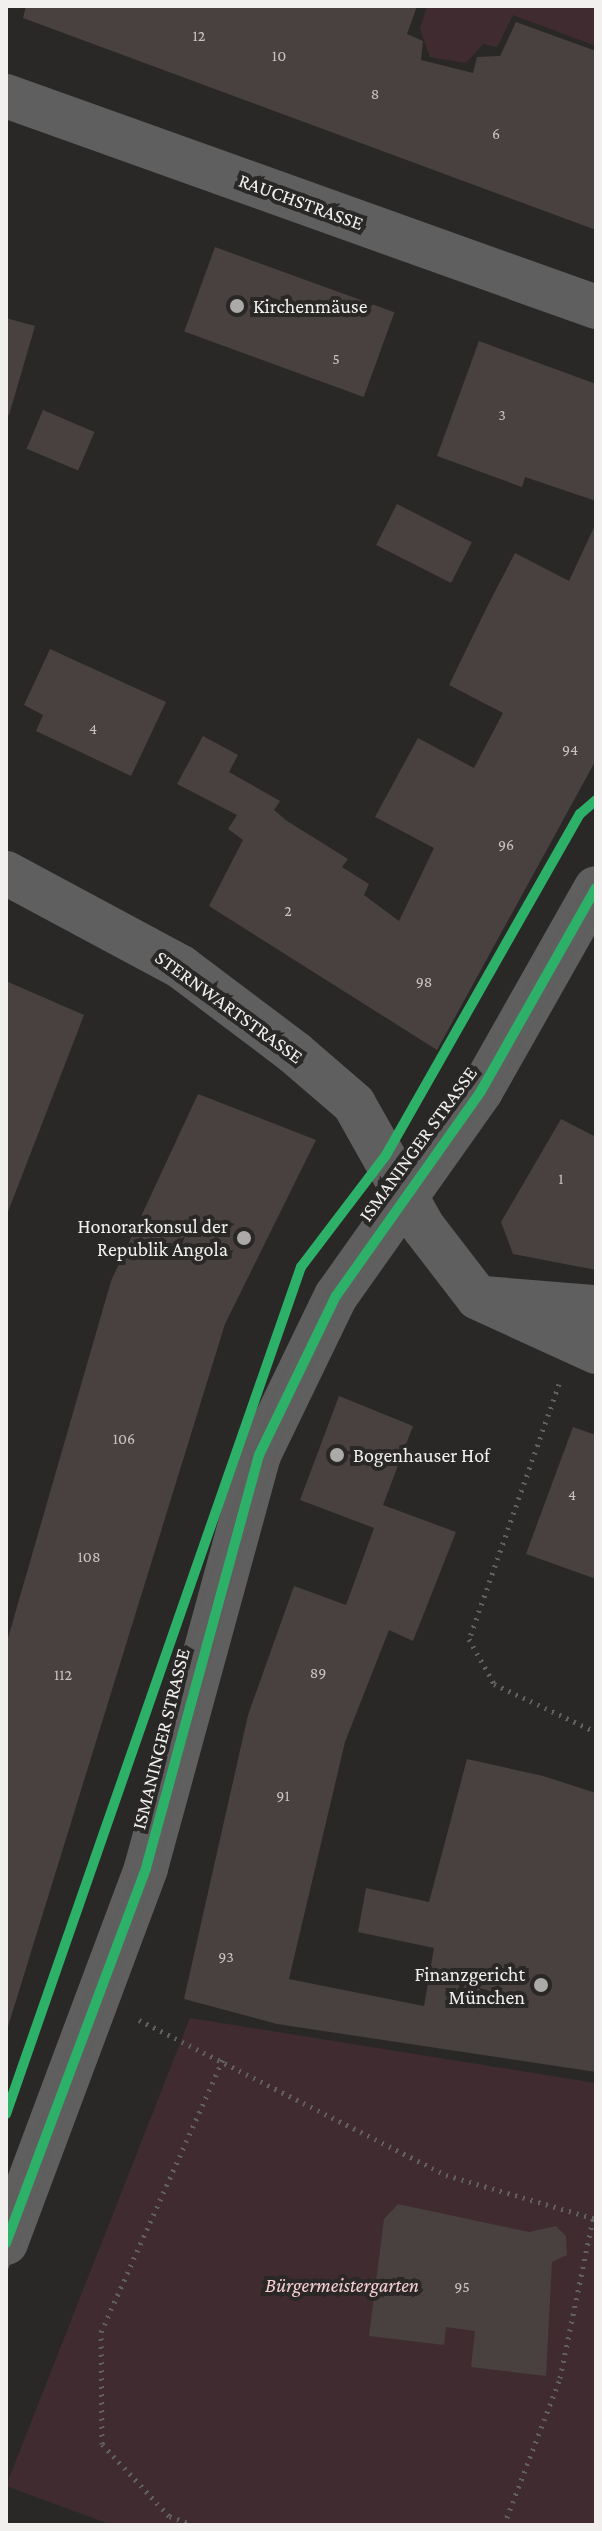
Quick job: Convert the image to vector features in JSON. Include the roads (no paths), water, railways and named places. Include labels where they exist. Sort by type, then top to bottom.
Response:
[{"type":"street","name":"RAUCHSTRASSE","points":[[6,96],[596,307]]},
{"type":"street","name":"STERNWARTSTRASSE","points":[[6,873],[181,967],[295,1053],[354,1104],[406,1191],[424,1228],[478,1298]]},
{"type":"street","name":"ISMANINGER STRASSE","points":[[6,2243],[100,2005],[146,1868],[259,1455],[336,1296],[406,1191],[481,1091],[596,888]]},
{"type":"street","points":[[478,1298],[596,1307]]},
{"type":"street","points":[[478,1298],[584,1348]]},
{"type":"tram line","points":[[6,2215],[136,1864],[207,1586],[274,1392],[326,1292],[483,1064],[596,869]]},
{"type":"tram line","points":[[6,2272],[157,1871],[227,1592],[294,1401],[346,1301],[504,1074],[596,914]]},
{"type":"place","name":"Kirchenmäuse","points":[[237,306]]},
{"type":"place","name":"Honorarkonsul der Republik Angola","points":[[244,1238]]},
{"type":"place","name":"Bogenhauser Hof","points":[[337,1455]]},
{"type":"place","name":"Finanzgericht München","points":[[541,1985]]},
{"type":"park label","name":"Bürgermeistergarten","points":[[342,2285]]}]
